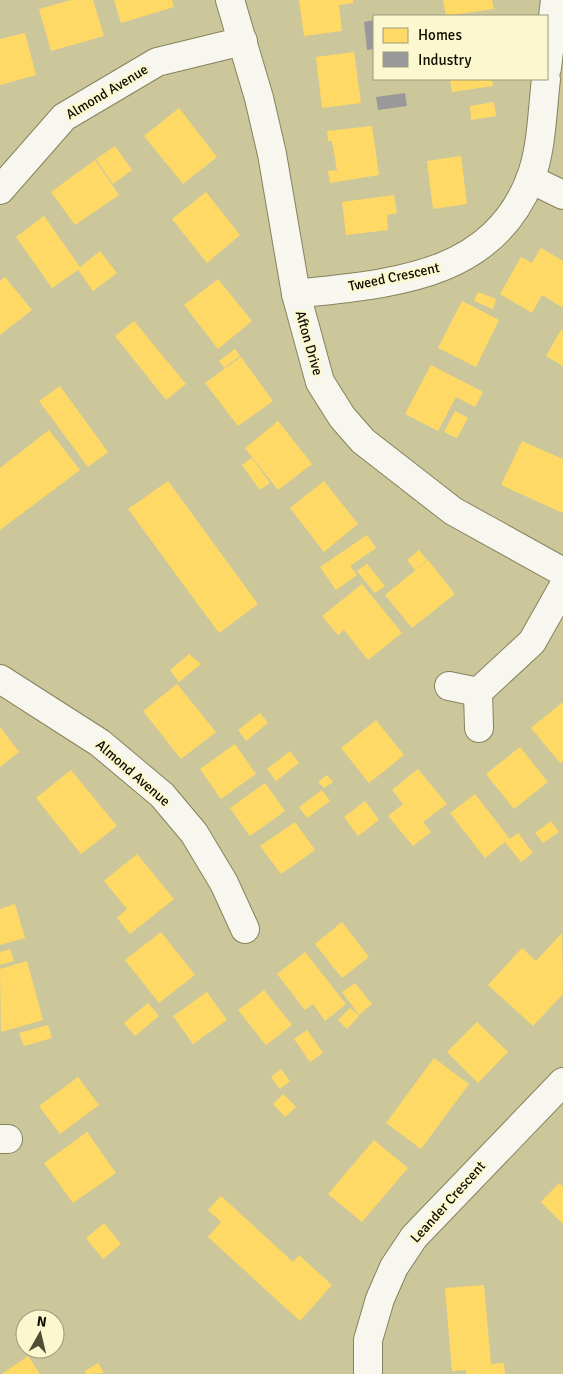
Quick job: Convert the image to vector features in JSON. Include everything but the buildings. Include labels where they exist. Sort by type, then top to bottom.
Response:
[{"type":"street","name":"Afton Drive","points":[[230,0],[243,40],[272,154],[296,294],[320,382],[342,418],[363,441],[452,511],[563,572]]},
{"type":"street","points":[[548,60],[555,0]]},
{"type":"street","name":"Almond Avenue","points":[[0,190],[64,118],[157,62],[243,40]]},
{"type":"street","name":"Tweed Crescent","points":[[296,294],[380,283],[427,273],[449,265],[470,254],[492,236],[513,212],[530,179],[538,146],[546,80]]},
{"type":"street","points":[[530,179],[563,195]]},
{"type":"street","points":[[479,728],[478,692],[532,642],[563,587]]},
{"type":"street","name":"Almond Avenue","points":[[0,679],[100,742],[162,794],[194,833],[224,883],[245,929]]},
{"type":"street","points":[[449,686],[478,692]]},
{"type":"street","name":"Leander Crescent","points":[[368,1374],[368,1340],[380,1299],[394,1267],[414,1237],[563,1082]]}]
